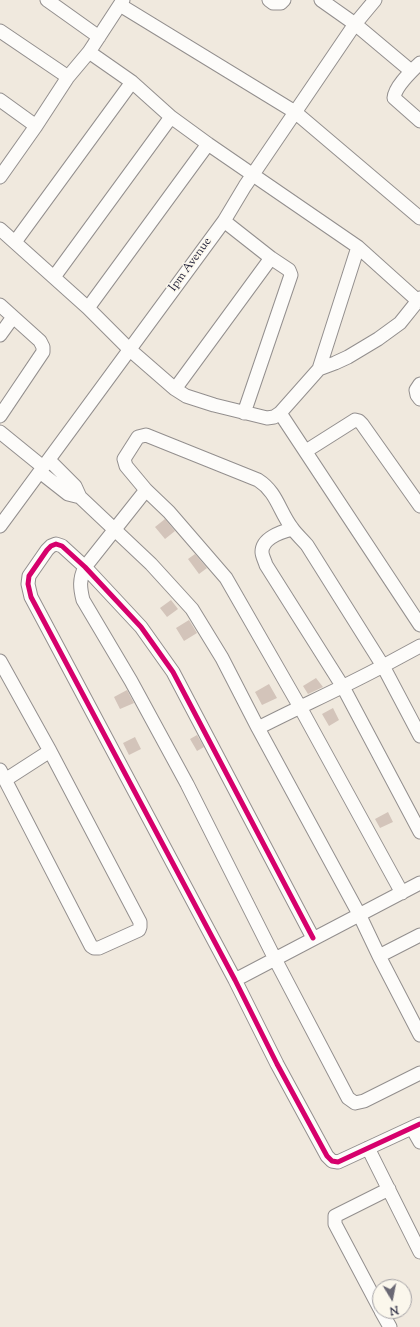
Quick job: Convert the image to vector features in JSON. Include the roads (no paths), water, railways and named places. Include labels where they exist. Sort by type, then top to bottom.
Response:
[{"type":"street","points":[[46,0],[99,37]]},
{"type":"street","points":[[269,0],[273,3],[281,3],[284,0]]},
{"type":"street","points":[[321,0],[416,67],[394,92],[394,98],[420,121]]},
{"type":"street","name":"Ipm Avenue","points":[[0,526],[224,221],[253,174],[355,24],[375,0]]},
{"type":"street","points":[[2,168],[36,126],[68,77],[89,52],[122,2],[295,112],[420,218]]},
{"type":"street","points":[[0,32],[68,77]]},
{"type":"street","points":[[89,52],[132,82],[171,117],[208,144],[358,247],[419,300],[400,323],[378,339],[348,357],[319,368]]},
{"type":"street","points":[[15,242],[132,82]]},
{"type":"street","points":[[0,100],[36,126]]},
{"type":"street","points":[[54,277],[171,117]]},
{"type":"street","points":[[88,308],[208,144]]},
{"type":"street","points":[[224,221],[271,258],[289,270],[291,275],[244,413]]},
{"type":"street","points":[[0,229],[88,308],[129,349],[175,389],[186,396],[244,413],[267,418],[274,417],[280,413],[319,368],[358,247]]},
{"type":"street","points":[[175,389],[271,258]]},
{"type":"street","points":[[0,305],[40,341],[43,347],[43,352],[0,416]]},
{"type":"street","points":[[0,335],[13,317]]},
{"type":"street","points":[[280,413],[420,625]]},
{"type":"street","points":[[306,451],[355,420],[359,421],[420,506]]},
{"type":"street","points":[[0,432],[44,466],[68,494],[80,496],[151,564],[192,609],[222,658],[258,728],[359,914],[420,1035]]},
{"type":"street","points":[[402,893],[300,707],[226,578],[126,466],[124,459],[138,437],[146,435],[258,480],[272,492],[292,528],[307,545],[383,666],[420,736]]},
{"type":"street","points":[[146,490],[85,566],[81,574],[80,582],[80,590],[84,600],[131,681],[180,771],[275,959],[348,1098],[355,1102],[364,1101],[420,1074]]},
{"type":"street","points":[[292,528],[279,532],[265,543],[262,552],[266,565],[343,688],[420,832]]},
{"type":"street","points":[[313,938],[173,672],[141,627],[85,566],[62,546],[56,544],[51,546],[29,576],[28,584],[31,598],[235,980],[277,1064],[327,1156],[332,1161],[338,1162],[416,1126],[420,1142]]},
{"type":"street","points":[[258,728],[343,688],[420,646]]},
{"type":"street","points":[[0,661],[50,751],[140,922],[139,930],[99,948],[94,948],[91,946],[3,775],[50,751]]},
{"type":"street","points":[[235,980],[420,883]]},
{"type":"street","points":[[379,956],[420,935]]},
{"type":"street","points":[[368,1148],[420,1252]]},
{"type":"street","points":[[372,1293],[335,1224],[334,1219],[335,1216],[389,1189]]}]
